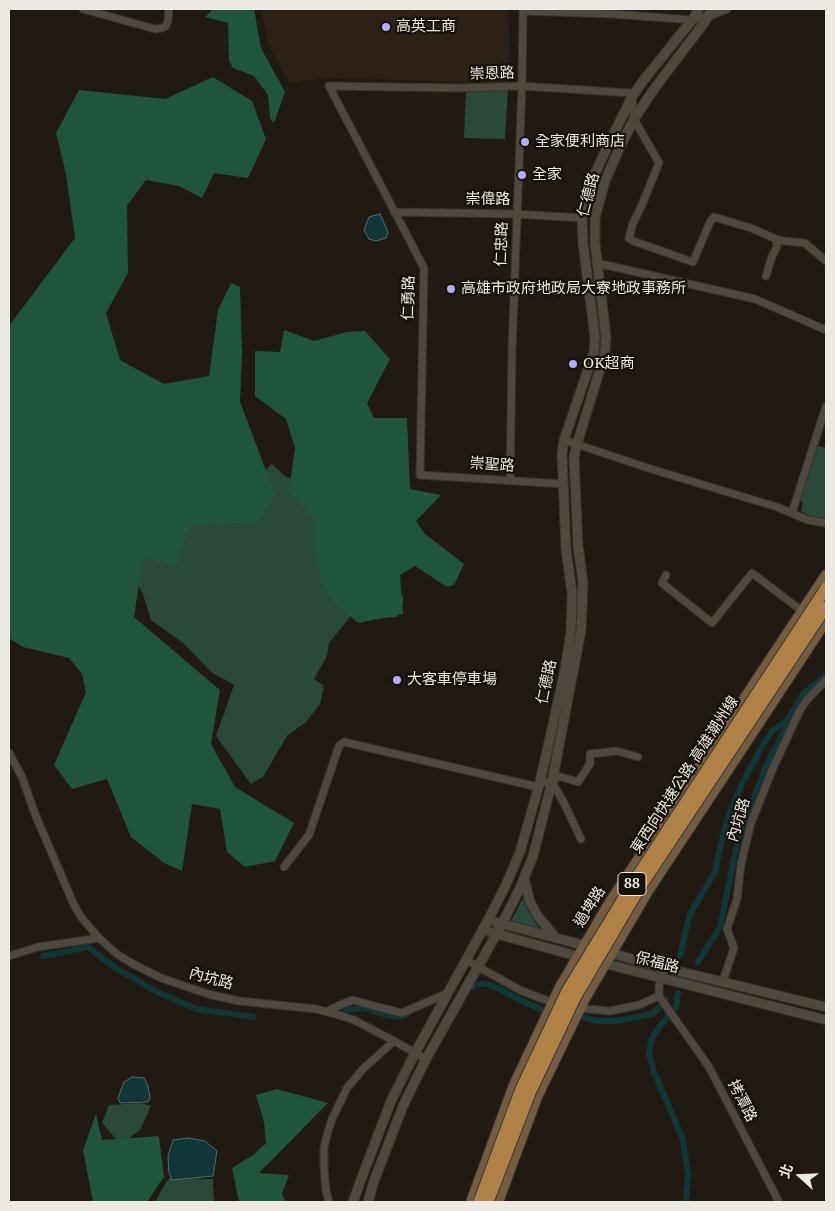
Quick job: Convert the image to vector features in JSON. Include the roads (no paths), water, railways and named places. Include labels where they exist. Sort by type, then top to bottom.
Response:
[{"type":"highway","name":"東西向快速公路 高雄潮州線","points":[[479,1202],[521,1089],[567,991],[634,881],[826,588]]},
{"type":"highway","name":"東西向快速公路 高雄潮州線","points":[[488,1202],[530,1093],[576,996],[641,886],[826,607]]},
{"type":"main road","name":"過埤路","points":[[471,1202],[514,1085],[552,1004],[584,946],[610,902],[826,575]]},
{"type":"main road","points":[[498,1202],[537,1097],[579,1010],[648,891],[826,621]]},
{"type":"street","points":[[83,9],[155,29],[166,26],[169,9]]},
{"type":"street","name":"仁德路","points":[[488,920],[520,852],[539,785],[564,675],[571,632],[572,593],[566,549],[562,455],[564,440],[594,352],[595,338],[583,243],[582,218],[593,178],[632,96],[699,9]]},
{"type":"street","name":"仁德路","points":[[502,924],[533,856],[552,782],[581,631],[583,583],[578,546],[574,457],[604,353],[606,337],[594,243],[595,218],[605,181],[634,119],[654,89],[704,23],[712,9]]},
{"type":"street","points":[[523,10],[613,11],[692,20],[708,17],[728,9]]},
{"type":"street","name":"仁忠路","points":[[510,480],[512,350],[523,10]]},
{"type":"street","name":"崇恩路","points":[[329,86],[460,88],[522,86],[630,93],[632,96]]},
{"type":"street","name":"仁勇路","points":[[329,86],[424,268],[420,474]]},
{"type":"street","points":[[632,96],[634,119],[659,163],[633,223],[629,238],[693,262],[710,222],[714,217],[751,228],[784,242],[805,243],[826,261]]},
{"type":"street","name":"崇偉路","points":[[394,212],[516,214],[582,218]]},
{"type":"street","points":[[766,276],[777,247],[776,239]]},
{"type":"street","points":[[597,263],[755,298],[826,330]]},
{"type":"street","points":[[792,513],[826,406]]},
{"type":"street","points":[[564,440],[792,513],[808,520],[826,523]]},
{"type":"street","name":"崇聖路","points":[[420,474],[563,484]]},
{"type":"street","points":[[666,574],[662,583],[712,623],[752,573],[802,611]]},
{"type":"street","name":"內坑路","points":[[723,981],[734,948],[727,929],[736,900],[741,864],[751,823],[772,768],[800,710],[826,680]]},
{"type":"street","points":[[284,867],[309,835],[339,746],[344,742],[539,785],[552,782],[558,776],[578,782],[590,764],[590,754],[617,751],[638,757]]},
{"type":"street","name":"內坑路","points":[[9,753],[22,777],[35,814],[74,905],[81,917],[99,938],[117,954],[161,978],[188,988],[226,998],[328,1011],[354,1020],[426,1059]]},
{"type":"street","points":[[552,782],[581,839]]},
{"type":"street","points":[[524,878],[530,902],[537,915],[556,938]]},
{"type":"street","points":[[353,1202],[391,1101],[415,1053],[488,920]]},
{"type":"street","name":"保福路","points":[[488,920],[664,967],[826,1007]]},
{"type":"street","points":[[368,1202],[374,1181],[403,1106],[426,1059],[502,924]]},
{"type":"street","name":"保福路","points":[[482,930],[578,957],[826,1020]]},
{"type":"street","points":[[9,956],[43,946],[99,938]]},
{"type":"street","points":[[466,960],[520,990],[552,1004],[579,1010],[610,1012],[660,997],[659,986],[664,967]]},
{"type":"street","points":[[328,1011],[353,1000],[402,1012],[448,994]]},
{"type":"street","name":"拷潭路","points":[[660,997],[709,1067],[779,1202]]},
{"type":"street","points":[[329,1202],[326,1191],[324,1148],[332,1119],[347,1088],[363,1069],[394,1041]]},
{"type":"water","points":[[380,214],[388,232],[386,238],[376,241],[369,239],[364,230],[369,217]]},
{"type":"water","points":[[132,1077],[144,1078],[148,1086],[150,1098],[148,1102],[120,1103],[118,1098],[124,1082]]},
{"type":"water","points":[[188,1138],[205,1141],[217,1151],[213,1176],[172,1180],[169,1173],[168,1156],[173,1140]]},
{"type":"waterway","points":[[698,962],[720,927],[739,835],[767,764],[786,728],[786,722],[804,693],[826,675]]},
{"type":"waterway","points":[[680,956],[690,914],[715,872],[730,812],[743,782],[772,731],[786,722]]},
{"type":"waterway","points":[[43,956],[88,947],[114,967],[159,993],[197,1009],[253,1017]]},
{"type":"waterway","points":[[473,987],[476,984],[488,984],[542,1010],[550,1011]]},
{"type":"waterway","points":[[678,993],[676,1008],[660,1026],[651,1040],[649,1054],[654,1072],[683,1140],[688,1174],[686,1202]]},
{"type":"waterway","points":[[574,1015],[598,1021],[616,1021],[654,1013],[666,999]]},
{"type":"waterway","points":[[346,1010],[364,1008],[385,1015],[399,1017],[408,1014]]},
{"type":"place","name":"高英工商","points":[[386,27]]},
{"type":"place","name":"全家便利商店","points":[[525,142]]},
{"type":"place","name":"全家","points":[[522,175]]},
{"type":"place","name":"高雄市政府地政局大寮地政事務所","points":[[451,289]]},
{"type":"place","name":"OK超商","points":[[573,364]]},
{"type":"place","name":"大客車停車場","points":[[397,680]]}]
